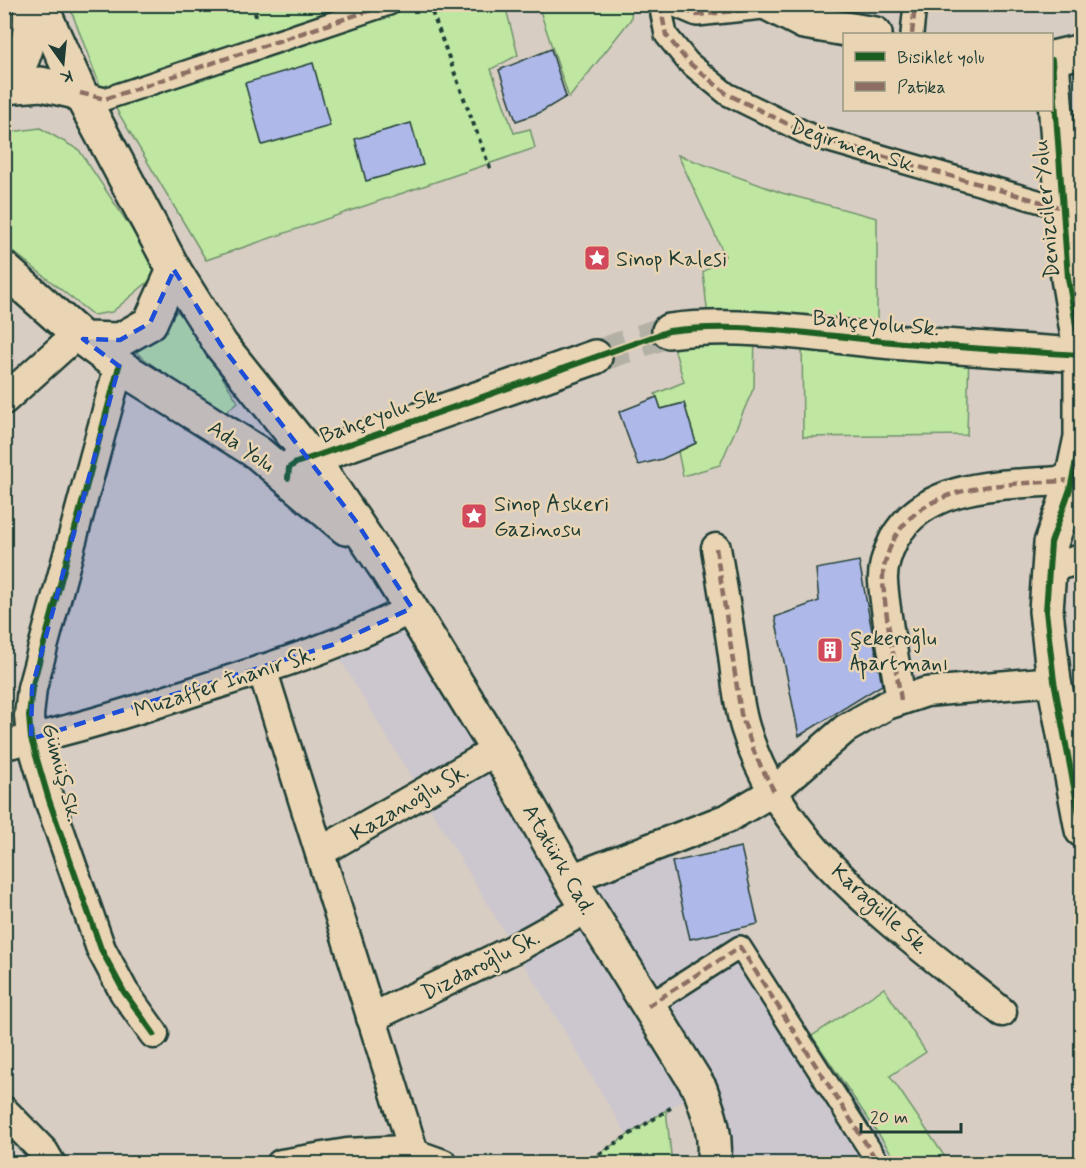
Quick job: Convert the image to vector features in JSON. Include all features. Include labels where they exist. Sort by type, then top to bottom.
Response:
[{"type":"main road","points":[[6,87],[21,65],[28,44],[30,4]]},
{"type":"main road","points":[[40,4],[80,93],[174,270],[300,468]]},
{"type":"main road","points":[[771,6],[804,22],[869,33]]},
{"type":"main road","points":[[1053,59],[1082,51]]},
{"type":"main road","name":"Denizciler Yolu","points":[[1053,66],[1072,206],[1068,278],[1081,355],[1081,437],[1071,480],[1051,543],[1046,611],[1054,681],[1082,830]]},
{"type":"main road","points":[[6,87],[41,84],[80,93]]},
{"type":"main road","name":"Ada Yolu","points":[[4,269],[80,337],[119,366],[258,453],[300,468],[345,528],[387,570]]},
{"type":"main road","points":[[80,337],[120,340],[150,323],[174,270]]},
{"type":"main road","name":"Bahçeyolu Sk.","points":[[669,331],[710,326],[754,328],[936,346],[1081,355]]},
{"type":"main road","name":"Bahçeyolu Sk.","points":[[300,468],[595,357]]},
{"type":"main road","name":"Atatürk Cad.","points":[[387,570],[497,750],[588,909],[700,1089],[711,1117],[716,1160]]},
{"type":"street","points":[[80,93],[105,99],[389,4]]},
{"type":"street","name":"Değirmen Sk.","points":[[660,4],[666,35],[681,53],[719,87],[812,136],[1072,206]]},
{"type":"street","points":[[671,4],[697,15],[771,6]]},
{"type":"street","points":[[912,33],[915,4]]},
{"type":"street","points":[[4,400],[80,337]]},
{"type":"street","name":"Gümüş Sk.","points":[[119,366],[32,688],[29,716],[18,742],[49,800],[101,950],[124,992],[154,1034]]},
{"type":"street","points":[[901,700],[883,580],[888,550],[900,527],[935,499],[963,490],[1071,480]]},
{"type":"street","name":"Karagülle Sk.","points":[[716,548],[741,714],[756,757],[774,791],[807,841],[857,891],[1002,1012]]},
{"type":"street","points":[[1049,568],[1082,559]]},
{"type":"street","name":"Muzaffer İnanır Sk.","points":[[18,742],[109,718],[262,669],[332,645],[382,624],[412,608]]},
{"type":"street","points":[[262,669],[414,1153]]},
{"type":"street","points":[[570,879],[728,818],[774,791],[845,729],[886,705],[926,692],[968,686],[1054,681]]},
{"type":"street","name":"Kazanoğlu Sk.","points":[[320,852],[497,750]]},
{"type":"street","name":"Dizdaroğlu Sk.","points":[[371,1018],[514,949],[588,909]]},
{"type":"street","points":[[648,1006],[740,947],[879,1164]]},
{"type":"street","points":[[4,1111],[44,1152],[51,1164]]},
{"type":"street","points":[[281,1164],[347,1153],[404,1150],[443,1164]]},
{"type":"path","points":[[429,4],[491,171]]},
{"type":"path","points":[[584,1164],[700,1089]]},
{"type":"highlighted area","points":[[174,270],[221,345],[355,520],[412,608],[332,645],[31,739],[32,688],[119,366],[83,339],[120,340],[150,323]]},
{"type":"shaded area","points":[[412,608],[570,879],[664,842],[672,862],[689,939],[739,929],[898,1163],[721,1163],[697,1091],[627,1135],[332,646]]},
{"type":"green space","points":[[69,5],[505,5],[518,55],[491,69],[514,133],[530,129],[535,148],[206,260],[112,102],[105,99]]},
{"type":"green space","points":[[538,5],[632,5],[631,19],[569,98]]},
{"type":"green space","points":[[40,128],[79,150],[157,267],[149,281],[112,312],[93,315],[5,245],[4,133]]},
{"type":"green space","points":[[678,155],[782,193],[877,218],[877,340],[969,348],[967,435],[803,437],[802,333],[755,329],[754,387],[720,465],[683,476],[678,452],[696,443],[684,403],[661,409],[655,394],[684,382],[669,331],[709,326],[703,272],[725,256]]},
{"type":"green space","points":[[180,310],[238,402],[218,418],[131,348]]},
{"type":"green space","points":[[884,988],[926,1052],[890,1076],[949,1163],[898,1163],[812,1036]]},
{"type":"green space","points":[[666,1110],[672,1163],[584,1163],[588,1161]]},
{"type":"building","points":[[551,49],[566,97],[539,113],[516,121],[499,70]]},
{"type":"building","points":[[313,63],[330,126],[262,145],[245,83]]},
{"type":"building","points":[[411,123],[423,165],[366,181],[355,139]]},
{"type":"building","points":[[657,397],[661,409],[684,403],[696,443],[662,459],[638,465],[619,412]]},
{"type":"building","name":"Şekeroğlu Apartmanı","points":[[859,561],[882,685],[799,736],[775,617],[819,601],[816,569]]},
{"type":"building","points":[[741,847],[758,924],[690,939],[672,862]]},
{"type":"tunnel","points":[[595,357],[669,331]]},
{"type":"marked path","points":[[80,93],[105,99],[389,4]]},
{"type":"marked path","points":[[660,4],[666,35],[688,62],[727,94],[812,136],[1062,208]]},
{"type":"marked path","points":[[671,4],[697,15],[772,7]]},
{"type":"marked path","points":[[912,33],[915,4]]},
{"type":"marked path","points":[[901,700],[886,611],[883,577],[886,560],[894,539],[909,519],[928,505],[949,495],[973,489],[1072,480]]},
{"type":"marked path","points":[[716,548],[741,714],[756,757],[774,791]]},
{"type":"marked path","points":[[648,1006],[740,947],[879,1164]]},
{"type":"cycle path","points":[[1053,74],[1068,278],[1081,355],[1081,437],[1070,489],[1051,543],[1046,611],[1054,681],[1082,830]]},
{"type":"cycle path","points":[[288,478],[289,468],[296,463],[669,331],[749,328],[882,341],[1082,355]]},
{"type":"cycle path","points":[[119,366],[32,688],[29,716],[31,739],[49,800],[101,949],[124,992],[154,1034]]},
{"type":"place","name":"Sinop Kalesi","points":[[597,258]]},
{"type":"place","name":"Sinop Askeri Gazinosu","points":[[474,516]]},
{"type":"place","name":"Şekeroğlu Apartmanı","points":[[830,650]]}]
